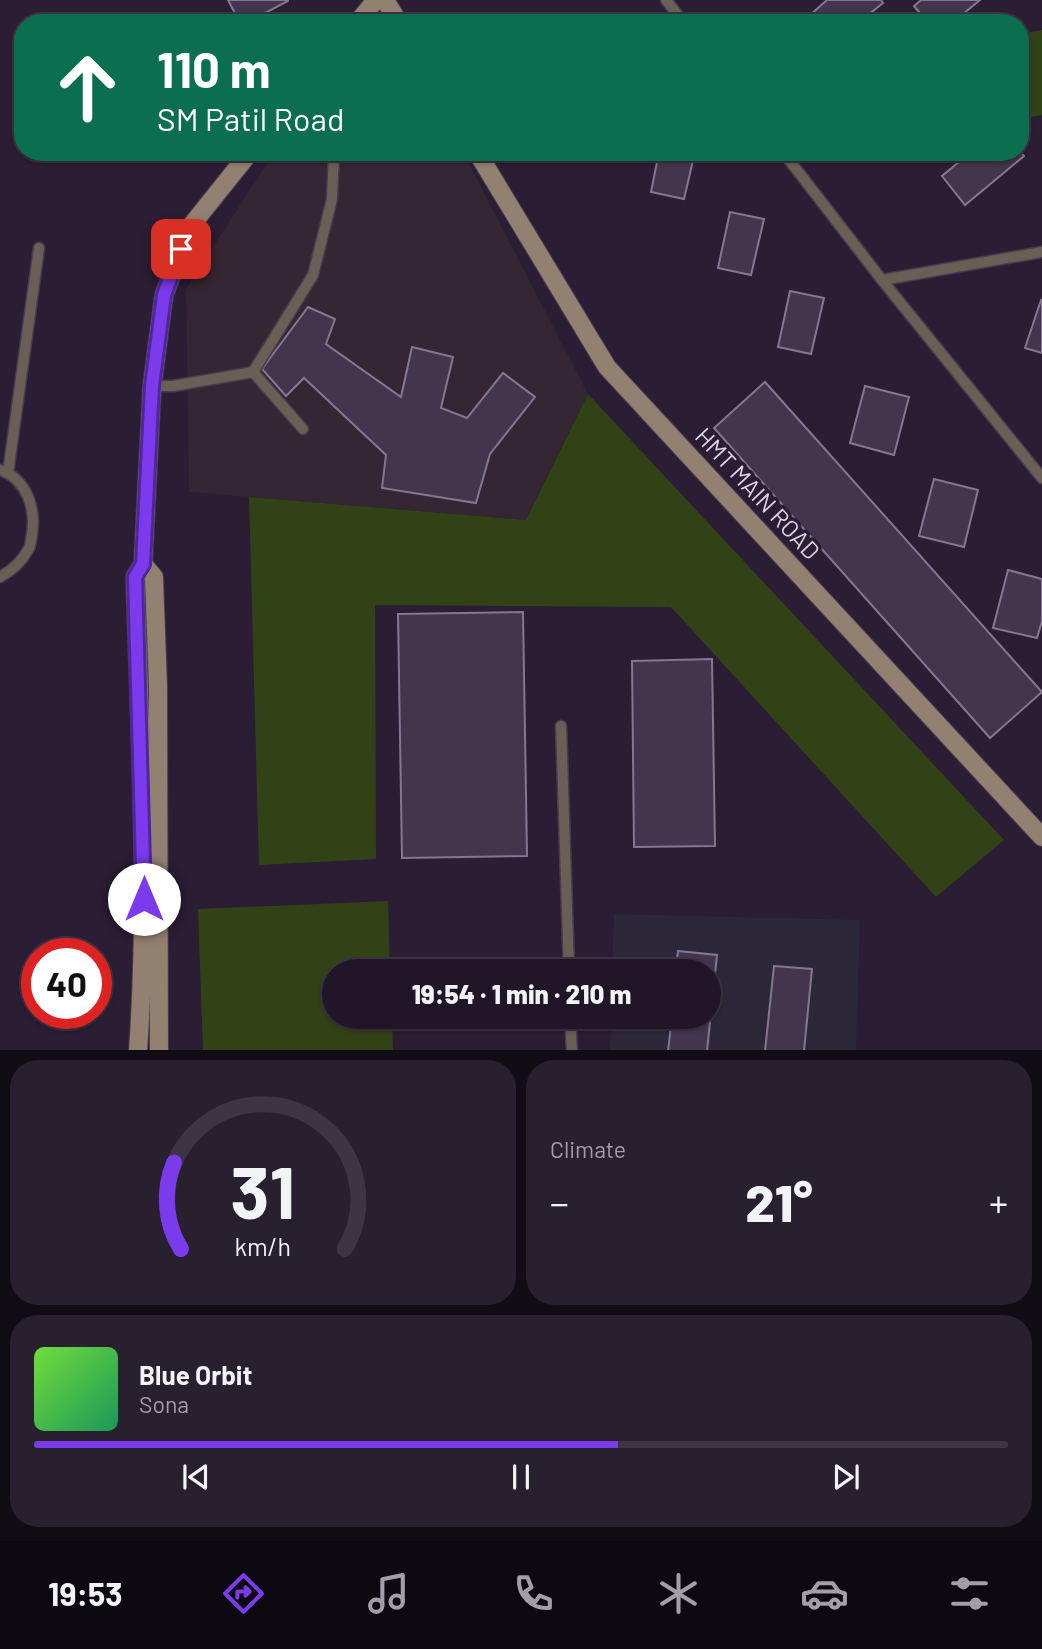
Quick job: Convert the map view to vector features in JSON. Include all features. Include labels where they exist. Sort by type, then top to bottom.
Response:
[{"type":"street","points":[[364,14],[376,0]]},
{"type":"street","points":[[138,1050],[144,978],[144,872],[135,577],[143,564],[152,386],[164,295],[190,227],[243,161]]},
{"type":"street","name":"HMT MAIN ROAD","points":[[482,161],[607,367],[1042,837]]},
{"type":"street","points":[[143,564],[154,577],[158,686],[159,1050]]},
{"type":"lane","points":[[666,0],[677,14]]},
{"type":"lane","points":[[152,386],[173,386],[253,372],[313,275],[332,200],[334,161]]},
{"type":"lane","points":[[790,161],[1042,478]]},
{"type":"lane","points":[[0,577],[11,570],[29,549],[34,519],[27,491],[4,472],[40,248]]},
{"type":"lane","points":[[882,280],[1042,252]]},
{"type":"lane","points":[[253,372],[303,429]]},
{"type":"lane","points":[[561,726],[569,959]]},
{"type":"lane","points":[[571,1029],[572,1050]]},
{"type":"shaded area","points":[[270,161],[468,161],[588,394],[526,520],[189,492],[186,289]]},
{"type":"shaded area","points":[[614,914],[860,920],[856,1050],[610,1050],[611,1029],[721,1029],[721,959],[612,959]]},
{"type":"green space","points":[[1042,30],[1042,115],[1029,117],[1029,32]]},
{"type":"green space","points":[[588,394],[1004,840],[936,897],[671,607],[375,605],[376,859],[259,865],[249,497],[526,520]]},
{"type":"green space","points":[[388,901],[390,959],[322,959],[322,1029],[392,1029],[393,1050],[203,1050],[198,909]]},
{"type":"building","points":[[228,0],[288,0],[263,14],[235,14]]},
{"type":"building","points":[[827,0],[881,0],[883,3],[869,14],[811,14]]},
{"type":"building","points":[[921,0],[980,0],[963,14],[921,14],[914,6]]},
{"type":"building","points":[[657,161],[693,161],[684,199],[651,192]]},
{"type":"building","points":[[960,161],[1018,161],[965,205],[942,176]]},
{"type":"building","points":[[730,212],[764,219],[751,275],[718,268]]},
{"type":"building","points":[[790,291],[824,298],[811,354],[778,347]]},
{"type":"building","points":[[1042,301],[1042,353],[1025,348]]},
{"type":"building","points":[[308,307],[335,319],[326,344],[401,397],[412,347],[453,357],[441,408],[467,418],[503,373],[535,397],[490,454],[476,503],[382,488],[386,455],[304,378],[286,396],[262,369]]},
{"type":"building","points":[[765,382],[1042,692],[990,738],[714,428]]},
{"type":"building","points":[[865,386],[909,397],[894,455],[850,443]]},
{"type":"building","points":[[934,479],[978,490],[964,547],[919,536]]},
{"type":"building","points":[[1008,570],[1042,579],[1042,621],[1037,638],[993,628]]},
{"type":"building","points":[[523,612],[527,856],[402,858],[398,614]]},
{"type":"building","points":[[712,659],[715,846],[634,847],[632,661]]},
{"type":"building","points":[[678,951],[717,955],[717,959],[677,959]]},
{"type":"building","points":[[774,966],[812,969],[804,1050],[765,1050]]},
{"type":"building","points":[[671,1029],[709,1029],[707,1050],[668,1050]]},
{"type":"route","points":[[144,899],[135,577],[143,564],[152,386],[164,295],[181,249]]}]
